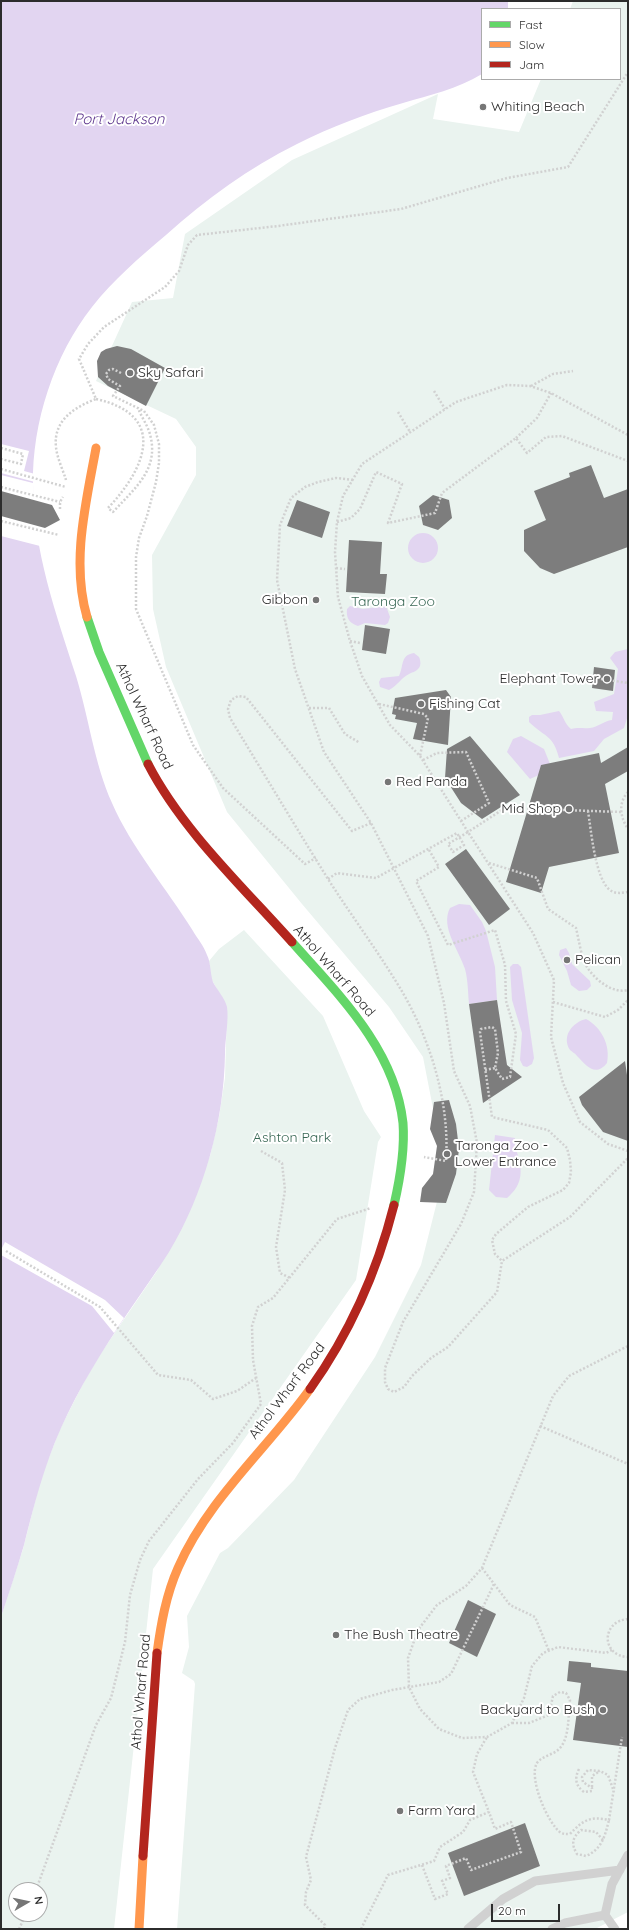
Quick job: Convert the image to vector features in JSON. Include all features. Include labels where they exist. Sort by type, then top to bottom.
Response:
[{"type":"main road","name":"Athol Wharf Road","points":[[96,448],[80,556],[81,586],[86,614],[95,642],[135,734],[151,768],[170,802],[190,828],[350,1007],[369,1034],[384,1060],[395,1089],[402,1118],[403,1148],[396,1198],[387,1232],[352,1321],[330,1360],[306,1394],[226,1492],[196,1533],[178,1568],[166,1600],[159,1636],[155,1669],[139,1929]]},
{"type":"lane","points":[[615,1929],[605,1915],[612,1884],[628,1855]]},
{"type":"lane","points":[[468,1929],[503,1899],[535,1881],[620,1870]]},
{"type":"lane","points":[[552,1929],[565,1923],[605,1915]]},
{"type":"path","points":[[96,399],[79,360],[88,344],[104,327],[166,287],[179,271],[188,245],[197,235],[278,226],[401,208],[507,178],[568,167],[628,72]]},
{"type":"path","points":[[121,373],[113,369],[109,370],[106,374],[108,379],[120,386],[113,396],[144,411],[154,425],[159,444],[159,463],[147,516],[138,538],[136,556],[136,609],[193,745],[223,788],[305,864],[316,858]]},
{"type":"path","points":[[530,386],[553,374],[573,371]]},
{"type":"path","points":[[628,435],[551,393],[530,386],[507,385],[456,402],[362,464],[343,496],[337,522],[336,568],[338,597],[350,641],[362,676],[390,725],[423,760],[489,863],[533,933],[554,980],[551,1037],[563,1083],[580,1122],[608,1144],[628,1151]]},
{"type":"path","points":[[434,391],[445,409]]},
{"type":"path","points":[[337,522],[351,518],[360,509],[376,472],[402,484],[388,523],[435,513],[442,493],[516,438],[537,418],[551,393]]},
{"type":"path","points":[[1,488],[60,502],[68,487],[56,448],[61,423],[68,414],[78,406],[96,399],[112,402],[132,413],[140,427],[145,444],[142,458],[136,471],[108,508],[113,512],[144,479],[150,464],[152,447],[149,431],[138,408]]},
{"type":"path","points":[[398,412],[410,432]]},
{"type":"path","points":[[516,438],[527,452],[546,437],[562,436],[628,461]]},
{"type":"path","points":[[1,448],[23,454],[21,464],[1,459]]},
{"type":"path","points":[[1,469],[60,484]]},
{"type":"path","points":[[353,480],[336,478],[318,482],[305,487],[292,498],[280,525],[277,580],[295,669],[324,752],[371,823],[428,936],[444,1003],[454,1072],[470,1106],[477,1143],[474,1192],[461,1224],[404,1322],[385,1368],[385,1382],[388,1389],[394,1392],[404,1387],[430,1358],[448,1347],[476,1317],[497,1292],[502,1261],[570,1217],[628,1158]]},
{"type":"path","points":[[1,521],[61,536]]},
{"type":"path","points":[[336,568],[345,569]]},
{"type":"path","points":[[350,641],[360,643]]},
{"type":"path","points":[[601,679],[628,683]]},
{"type":"path","points":[[371,823],[352,832],[246,697],[238,696],[231,700],[228,709],[230,718],[328,879],[400,988],[416,1020],[431,1057],[441,1093],[447,1147],[446,1161],[419,1156]]},
{"type":"path","points":[[378,704],[424,714],[428,718],[420,756]]},
{"type":"path","points":[[308,708],[329,708],[345,734],[360,743]]},
{"type":"path","points":[[423,760],[437,753],[466,752],[489,803],[461,821]]},
{"type":"path","points":[[628,792],[622,803],[621,812],[623,821],[628,829]]},
{"type":"path","points":[[328,879],[337,873],[376,878],[458,833],[460,837],[464,845],[453,852],[448,844],[460,837],[506,808],[621,812]]},
{"type":"path","points":[[588,811],[597,868],[609,889],[617,893],[628,892]]},
{"type":"path","points":[[429,850],[439,867],[416,881],[448,945],[495,930],[505,965],[506,1001],[516,1034],[510,1077],[502,1078],[496,1068],[498,1053],[495,1029],[492,1027],[481,1028],[480,1032],[492,1117],[548,1130],[567,1148],[570,1160],[571,1172],[569,1183],[563,1190],[528,1207],[496,1234],[492,1240],[495,1254],[502,1261]]},
{"type":"path","points":[[489,863],[538,878],[548,910],[576,928],[586,967],[601,984],[621,992],[628,990]]},
{"type":"path","points":[[553,1002],[605,1017],[618,1010],[628,1000]]},
{"type":"path","points":[[485,1070],[496,1068]]},
{"type":"path","points":[[261,1151],[282,1163],[285,1190],[276,1247],[280,1273],[290,1278]]},
{"type":"path","points":[[6,1250],[100,1307],[158,1375],[191,1380],[213,1399],[237,1391],[256,1378]]},
{"type":"path","points":[[609,1820],[596,1818],[580,1823],[570,1834],[563,1834],[557,1829],[547,1814],[536,1787],[534,1776],[537,1763],[544,1757],[558,1750],[565,1739],[570,1700],[566,1693],[560,1692],[553,1696],[549,1715],[529,1723],[512,1723],[487,1737],[462,1738],[439,1729],[420,1709],[409,1687],[408,1658],[418,1630],[437,1606],[466,1586],[482,1568],[553,1396],[569,1376],[628,1346]]},
{"type":"path","points":[[540,1426],[628,1464]]},
{"type":"path","points":[[482,1568],[510,1605],[535,1617],[549,1651]]},
{"type":"path","points":[[324,1929],[325,1925],[306,1905],[306,1892],[311,1880],[306,1857],[335,1748],[348,1710],[360,1700],[409,1687],[439,1682],[452,1674],[494,1584]]},
{"type":"path","points":[[628,1620],[616,1622],[608,1632],[608,1639],[612,1650],[617,1655],[628,1657]]},
{"type":"path","points":[[512,1723],[524,1698],[532,1666],[543,1653],[558,1647],[606,1653],[612,1650]]},
{"type":"path","points":[[422,1865],[435,1899],[448,1894],[442,1880],[450,1878],[446,1866],[466,1858],[471,1870],[521,1852],[511,1822],[495,1828],[473,1772],[477,1754],[487,1737]]},
{"type":"path","points":[[603,1840],[596,1832],[581,1830],[575,1835],[572,1841],[577,1854],[586,1856],[595,1852],[603,1840],[609,1820],[622,1738]]},
{"type":"path","points":[[578,1769],[576,1782],[579,1788],[589,1792],[592,1791],[592,1776],[600,1771]]},
{"type":"path","points":[[592,1788],[583,1782],[582,1777],[588,1770],[600,1771],[608,1775],[614,1793]]},
{"type":"path","points":[[361,1929],[388,1876],[434,1861],[440,1846],[463,1832],[470,1820],[489,1812]]},
{"type":"green space","name":"Taronga Zoo","points":[[573,1],[628,1],[628,1912],[595,1929],[177,1929],[195,1684],[194,1681],[182,1673],[189,1647],[187,1616],[220,1553],[228,1548],[294,1480],[375,1357],[421,1265],[445,1170],[423,1057],[389,1007],[227,812],[166,667],[153,609],[152,555],[196,475],[196,447],[176,419],[96,381],[132,302],[173,298],[185,234],[292,160],[438,94],[433,119],[519,132],[541,80],[621,80],[621,8],[570,8]]},
{"type":"green space","name":"Ashton Park","points":[[244,930],[323,1016],[364,1111],[381,1137],[378,1142],[356,1280],[153,1569],[114,1929],[1,1929],[1,1617],[23,1549],[41,1478],[60,1429],[99,1356],[157,1271],[210,1156],[219,1117],[225,1078],[227,1008],[211,978],[209,961],[219,949]]},
{"type":"water","name":"Port Jackson","points":[[1,1],[508,1],[508,8],[481,8],[481,75],[453,88],[376,111],[349,121],[297,144],[262,163],[228,185],[181,222],[127,269],[92,307],[67,346],[56,368],[48,391],[36,437],[34,461],[34,508],[37,533],[47,581],[81,692],[96,756],[112,803],[129,836],[204,948],[209,961],[213,982],[226,1004],[228,1018],[221,1105],[210,1157],[202,1182],[181,1230],[169,1252],[100,1356],[83,1384],[61,1428],[44,1471],[21,1554],[1,1617]]},
{"type":"water","points":[[423,533],[434,537],[438,548],[434,559],[423,563],[412,559],[408,548],[412,537]]},
{"type":"water","points":[[350,606],[363,609],[386,606],[390,617],[388,623],[385,625],[365,623],[358,626],[355,625],[350,622],[347,615],[347,609]]},
{"type":"water","points":[[628,649],[628,715],[624,728],[604,739],[594,751],[559,758],[554,744],[529,722],[529,717],[532,715],[559,711],[571,729],[593,727],[612,720],[613,712],[596,711],[594,702],[614,694],[618,669],[610,658],[615,652]]},
{"type":"water","points":[[414,653],[420,660],[418,669],[406,675],[389,690],[380,687],[379,682],[381,678],[399,676],[404,659],[406,656]]},
{"type":"water","points":[[521,736],[544,749],[552,769],[530,779],[507,752],[513,739]]},
{"type":"water","points":[[459,904],[470,905],[482,922],[486,931],[495,967],[497,1000],[469,1004],[465,969],[447,923],[450,908]]},
{"type":"water","points":[[566,948],[572,964],[590,981],[591,986],[587,990],[579,991],[571,985],[567,971],[559,955],[560,950]]},
{"type":"water","points":[[513,964],[518,964],[521,967],[534,1058],[532,1064],[527,1067],[523,1066],[520,1060],[522,1033],[512,1000],[510,967]]},
{"type":"water","points":[[586,1019],[596,1027],[604,1037],[608,1050],[607,1063],[599,1070],[595,1070],[587,1066],[570,1050],[568,1045],[567,1040],[570,1030],[577,1023]]},
{"type":"water","points":[[495,1135],[515,1138],[515,1148],[521,1171],[518,1185],[507,1198],[496,1197],[489,1190]]},
{"type":"pier","points":[[1,444],[29,451],[24,471],[35,474],[35,482],[1,473]]},
{"type":"pier","points":[[1,475],[33,483],[35,519],[40,546],[1,536]]},
{"type":"pier","points":[[5,1242],[105,1300],[124,1318],[114,1333],[92,1306],[1,1255],[1,1250]]},
{"type":"building","name":"Sky Safari","points":[[117,346],[131,349],[165,368],[146,406],[108,386],[98,377],[97,361],[101,352]]},
{"type":"building","points":[[591,465],[604,498],[628,489],[628,547],[554,574],[540,568],[524,551],[524,530],[546,520],[534,491],[570,477],[569,473]]},
{"type":"building","points":[[1,491],[52,505],[60,520],[45,528],[1,516]]},
{"type":"building","points":[[433,495],[449,500],[452,518],[438,530],[423,525],[419,506]]},
{"type":"building","points":[[297,500],[330,512],[322,538],[287,526]]},
{"type":"building","points":[[349,540],[382,542],[380,574],[387,574],[385,594],[346,592]]},
{"type":"building","points":[[365,625],[390,629],[386,654],[362,650]]},
{"type":"building","name":"Elephant Tower","points":[[594,667],[615,670],[613,691],[592,688]]},
{"type":"building","points":[[446,690],[451,697],[448,745],[413,739],[417,723],[395,719],[396,715],[392,714],[395,698]]},
{"type":"building","points":[[470,736],[520,795],[482,819],[461,803],[445,778],[447,749]]},
{"type":"building","name":"Mid Shop","points":[[628,747],[628,771],[605,784],[619,853],[549,867],[541,893],[506,882],[541,765],[599,753],[601,763]]},
{"type":"building","points":[[466,849],[510,909],[489,925],[445,864]]},
{"type":"building","points":[[497,1000],[507,1065],[522,1077],[483,1103],[469,1004]]},
{"type":"building","points":[[625,1061],[628,1082],[628,1141],[603,1132],[582,1105],[579,1097]]},
{"type":"building","name":"Taronga Zoo - Lower Entrance","points":[[449,1100],[456,1124],[459,1149],[456,1174],[446,1203],[420,1202],[422,1188],[433,1174],[437,1146],[430,1129],[434,1102]]},
{"type":"building","points":[[468,1600],[496,1614],[477,1657],[449,1643]]},
{"type":"building","name":"Backyard to Bush","points":[[569,1661],[591,1663],[591,1667],[628,1671],[628,1747],[573,1740],[581,1683],[567,1681]]},
{"type":"building","points":[[525,1823],[540,1866],[464,1896],[448,1853]]},
{"type":"traffic: fast","points":[[87,617],[99,652],[148,764]]},
{"type":"traffic: fast","points":[[292,942],[328,982],[362,1024],[389,1071],[398,1096],[403,1123],[402,1164],[394,1205]]},
{"type":"traffic: slow","points":[[87,617],[82,596],[80,554],[85,511],[96,448]]},
{"type":"traffic: slow","points":[[157,1653],[162,1620],[170,1589],[178,1568],[191,1543],[205,1519],[310,1389]]},
{"type":"traffic: slow","points":[[139,1929],[143,1856]]},
{"type":"traffic: jam","points":[[148,764],[178,812],[196,835],[214,857],[292,942]]},
{"type":"traffic: jam","points":[[310,1389],[338,1346],[361,1301],[379,1254],[394,1205]]},
{"type":"traffic: jam","points":[[143,1856],[157,1653]]},
{"type":"place","name":"Whiting Beach","points":[[483,107]]},
{"type":"place","name":"Sky Safari","points":[[130,373]]},
{"type":"place","name":"Gibbon","points":[[316,600]]},
{"type":"place","name":"Elephant Tower","points":[[607,679]]},
{"type":"place","name":"Fishing Cat","points":[[421,704]]},
{"type":"place","name":"Red Panda","points":[[388,782]]},
{"type":"place","name":"Mid Shop","points":[[569,809]]},
{"type":"place","name":"Pelican","points":[[567,960]]},
{"type":"place","name":"Taronga Zoo - Lower Entrance","points":[[447,1154]]},
{"type":"place","name":"The Bush Theatre","points":[[336,1635]]},
{"type":"place","name":"Backyard to Bush","points":[[603,1710]]},
{"type":"place","name":"Farm Yard","points":[[400,1811]]}]
